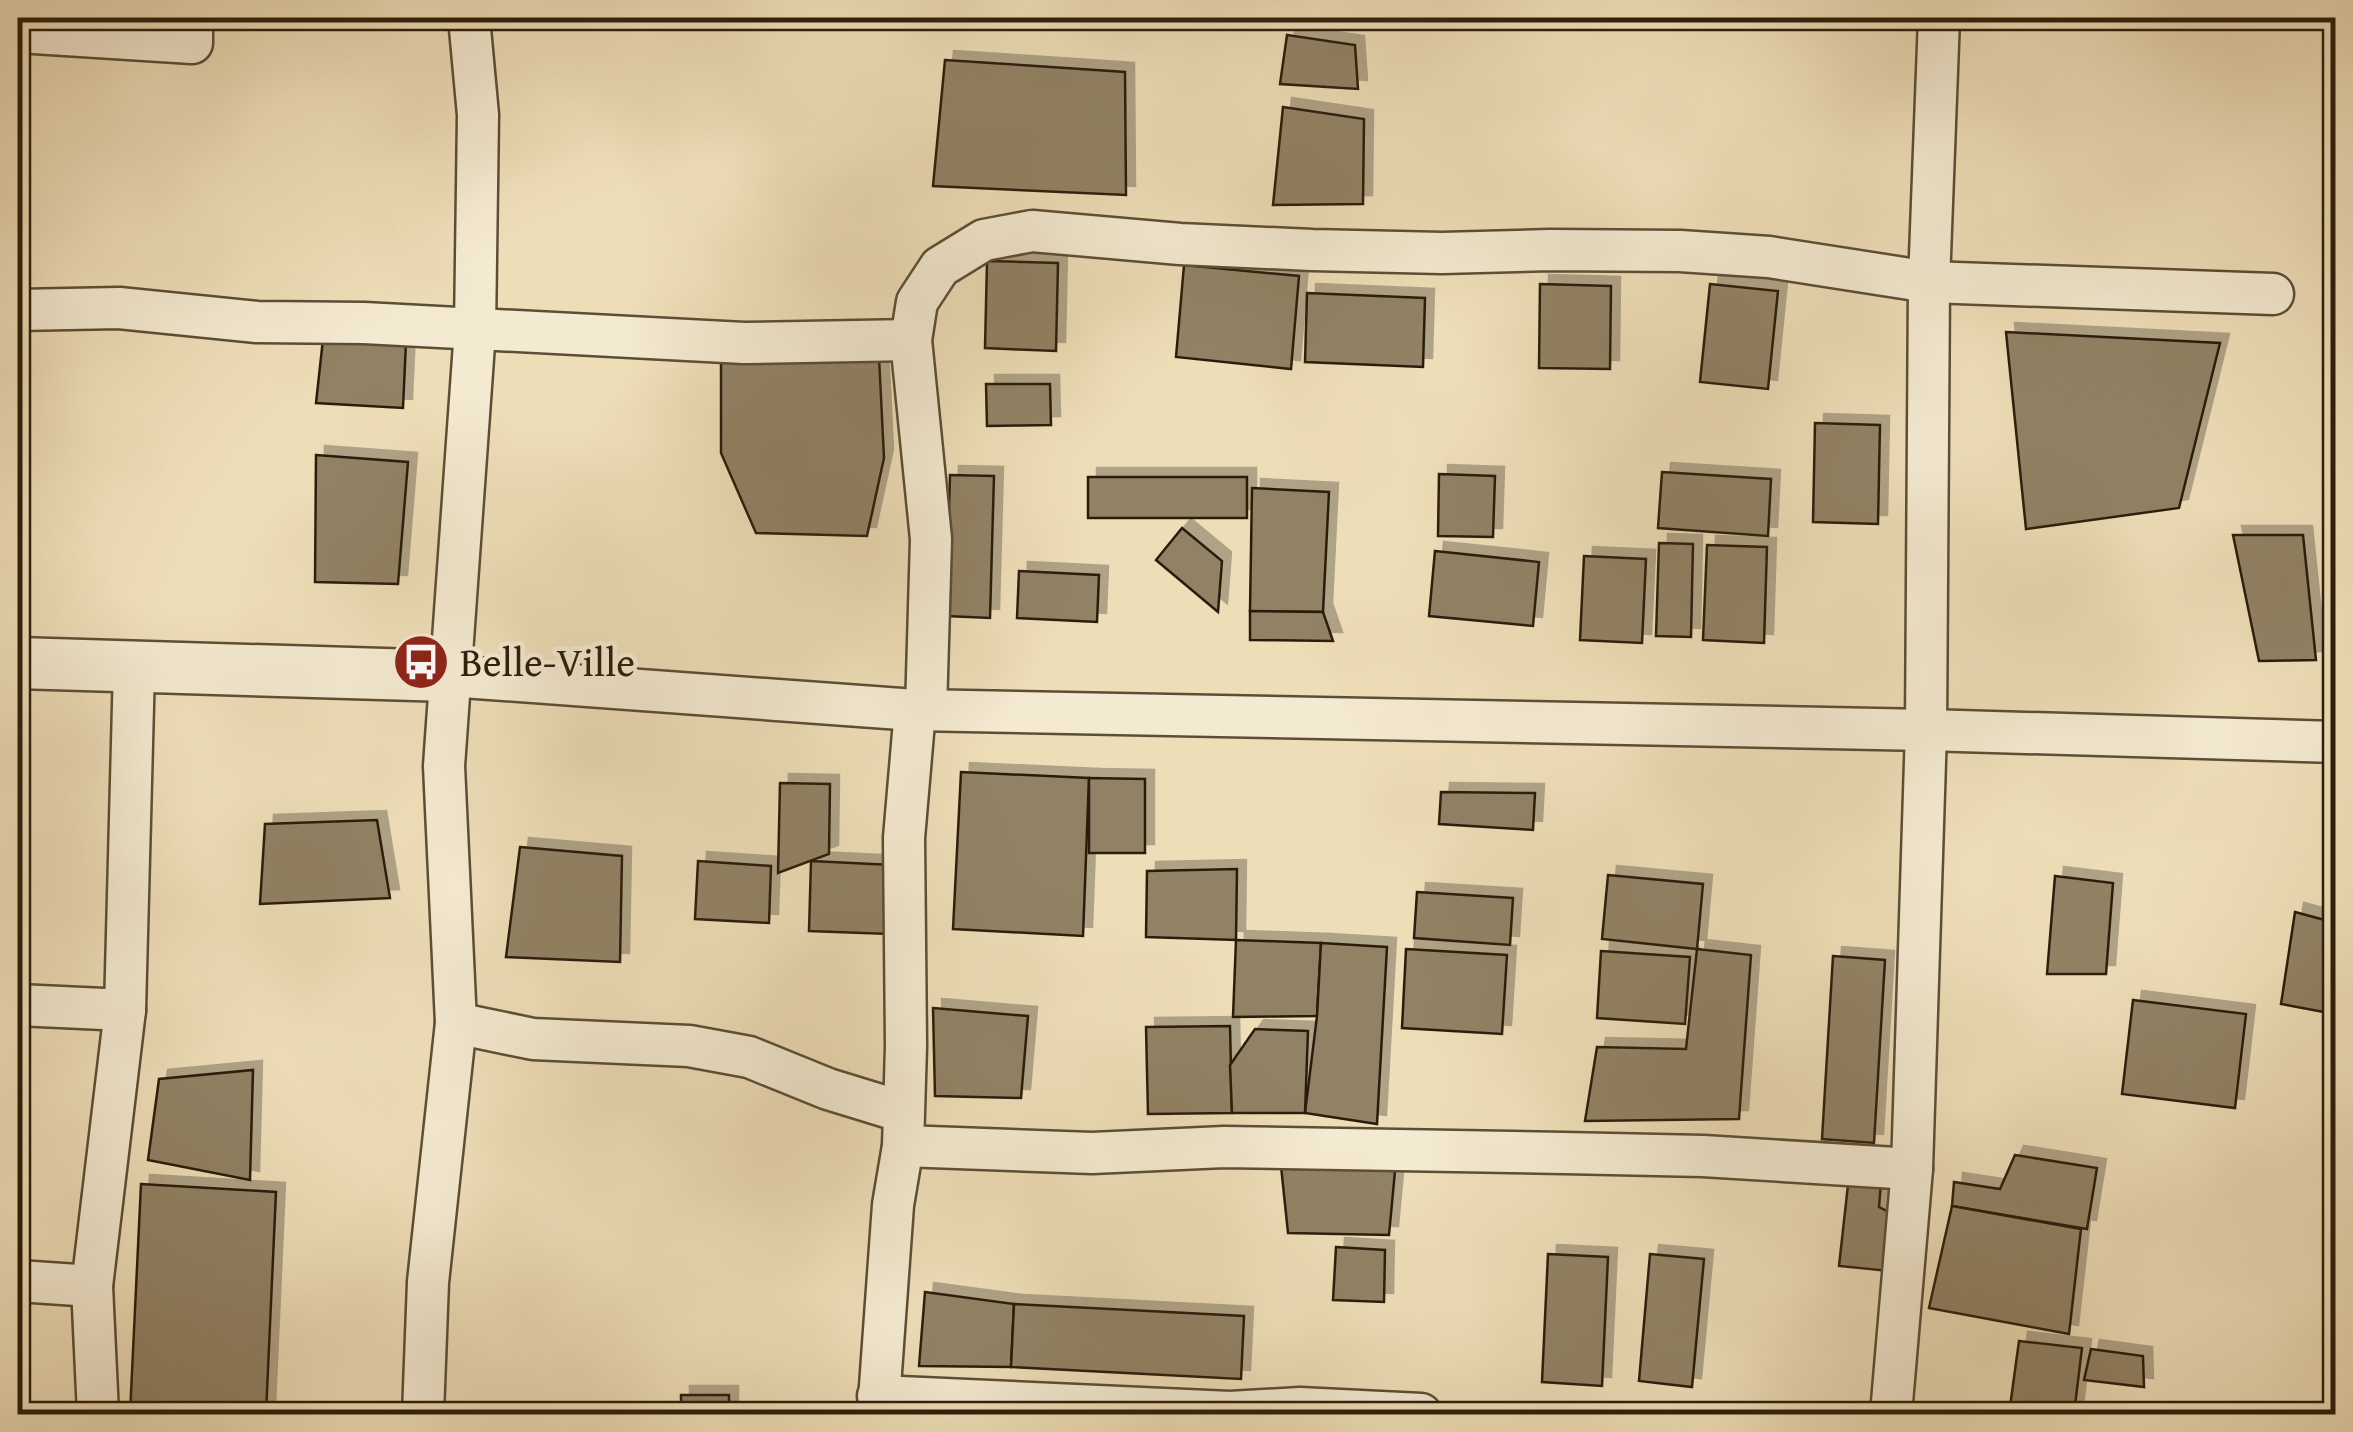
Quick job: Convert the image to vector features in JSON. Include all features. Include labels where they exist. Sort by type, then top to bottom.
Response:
[{"type":"street","points":[[18,32],[192,42],[192,18]]},
{"type":"street","points":[[423,1414],[428,1282],[456,1024],[444,766],[475,330],[478,115],[468,18]]},
{"type":"street","points":[[1891,1414],[1912,1169],[1926,730],[1929,282],[1939,18]]},
{"type":"street","points":[[1421,1414],[1300,1408],[1230,1412],[878,1405],[893,1206],[903,1129],[904,838],[920,710],[931,539],[911,340],[917,302],[940,267],[984,240],[1032,231],[1312,250],[1680,251],[1769,257],[1929,282],[2273,294]]},
{"type":"street","points":[[18,310],[119,308],[257,322],[364,323],[744,343],[911,340]]},
{"type":"street","points":[[18,663],[450,676],[920,710],[2336,742]]},
{"type":"street","points":[[98,1414],[92,1286],[124,1010],[134,667]]},
{"type":"street","points":[[18,1005],[124,1010]]},
{"type":"street","points":[[456,1024],[533,1039],[689,1046],[748,1057],[828,1089],[903,1129],[1092,1152],[1224,1148],[1564,1152],[1912,1169]]},
{"type":"street","points":[[18,1281],[92,1286]]},
{"type":"building","points":[[1287,35],[1355,45],[1358,89],[1280,84]]},
{"type":"building","points":[[945,60],[1125,72],[1126,195],[933,186]]},
{"type":"building","points":[[1283,107],[1364,119],[1363,204],[1273,205]]},
{"type":"building","points":[[987,261],[1058,263],[1056,351],[985,348]]},
{"type":"building","points":[[1184,265],[1299,276],[1291,369],[1176,357]]},
{"type":"building","points":[[1540,284],[1611,286],[1610,369],[1539,368]]},
{"type":"building","points":[[1710,284],[1778,291],[1768,389],[1700,382]]},
{"type":"building","points":[[1307,293],[1425,298],[1423,367],[1305,362]]},
{"type":"building","points":[[2006,332],[2220,343],[2179,508],[2026,529]]},
{"type":"building","points":[[323,339],[406,342],[403,408],[316,403]]},
{"type":"building","points":[[879,357],[884,458],[867,536],[756,533],[721,453],[721,363]]},
{"type":"building","points":[[986,384],[1050,384],[1051,425],[987,426]]},
{"type":"building","points":[[1815,423],[1880,425],[1878,524],[1813,522]]},
{"type":"building","points":[[316,455],[408,462],[398,584],[315,582]]},
{"type":"building","points":[[1662,472],[1771,479],[1768,536],[1658,528]]},
{"type":"building","points":[[1439,474],[1495,476],[1493,537],[1438,536]]},
{"type":"building","points":[[950,475],[994,476],[990,618],[946,616]]},
{"type":"building","points":[[1088,477],[1247,477],[1247,518],[1088,518]]},
{"type":"building","points":[[1252,488],[1329,492],[1323,612],[1250,611]]},
{"type":"building","points":[[1182,528],[1222,561],[1218,612],[1156,560]]},
{"type":"building","points":[[2233,535],[2303,535],[2316,660],[2259,661]]},
{"type":"building","points":[[1659,543],[1693,544],[1691,637],[1656,636]]},
{"type":"building","points":[[1707,545],[1767,547],[1764,643],[1703,640]]},
{"type":"building","points":[[1435,551],[1539,562],[1533,626],[1429,616]]},
{"type":"building","points":[[1584,556],[1646,559],[1642,643],[1580,640]]},
{"type":"building","points":[[1019,571],[1099,575],[1097,622],[1017,618]]},
{"type":"building","points":[[1250,611],[1323,612],[1333,641],[1250,640]]},
{"type":"building","points":[[961,772],[1089,778],[1083,936],[953,929]]},
{"type":"building","points":[[1089,778],[1145,779],[1145,853],[1089,853]]},
{"type":"building","points":[[780,783],[830,784],[829,854],[778,873]]},
{"type":"building","points":[[1441,792],[1535,793],[1533,830],[1439,824]]},
{"type":"building","points":[[377,820],[390,898],[260,904],[265,824]]},
{"type":"building","points":[[520,847],[622,856],[620,962],[506,957]]},
{"type":"building","points":[[698,861],[771,866],[769,923],[695,919]]},
{"type":"building","points":[[811,861],[892,865],[889,934],[809,931]]},
{"type":"building","points":[[1237,869],[1236,940],[1146,937],[1147,871]]},
{"type":"building","points":[[1608,875],[1703,884],[1697,949],[1602,939]]},
{"type":"building","points":[[2055,876],[2113,883],[2106,974],[2047,974]]},
{"type":"building","points":[[1417,892],[1513,898],[1510,945],[1414,938]]},
{"type":"building","points":[[2295,912],[2336,923],[2329,1013],[2281,1004]]},
{"type":"building","points":[[1236,940],[1321,943],[1317,1016],[1233,1017]]},
{"type":"building","points":[[1321,943],[1387,947],[1377,1124],[1305,1113]]},
{"type":"building","points":[[1406,949],[1507,955],[1502,1034],[1402,1028]]},
{"type":"building","points":[[1697,949],[1751,955],[1739,1119],[1585,1121],[1597,1047],[1686,1049]]},
{"type":"building","points":[[1601,951],[1690,957],[1685,1024],[1597,1018]]},
{"type":"building","points":[[1833,956],[1885,960],[1874,1143],[1822,1139]]},
{"type":"building","points":[[2133,1000],[2246,1014],[2235,1108],[2122,1094]]},
{"type":"building","points":[[933,1008],[1028,1016],[1021,1098],[935,1096]]},
{"type":"building","points":[[1230,1026],[1232,1113],[1148,1114],[1146,1027]]},
{"type":"building","points":[[1255,1029],[1308,1031],[1305,1113],[1232,1113],[1230,1065]]},
{"type":"building","points":[[253,1070],[250,1180],[148,1160],[159,1079]]},
{"type":"building","points":[[2015,1155],[2097,1168],[2087,1229],[1952,1206],[1954,1182],[2000,1189]]},
{"type":"building","points":[[1281,1166],[1395,1171],[1389,1235],[1288,1233]]},
{"type":"building","points":[[1850,1167],[1882,1171],[1879,1207],[1895,1215],[1889,1271],[1839,1266]]},
{"type":"building","points":[[141,1184],[276,1192],[266,1414],[130,1414]]},
{"type":"building","points":[[1952,1206],[2081,1229],[2069,1334],[1929,1308]]},
{"type":"building","points":[[1336,1247],[1385,1250],[1384,1302],[1333,1300]]},
{"type":"building","points":[[1548,1254],[1608,1257],[1602,1386],[1542,1382]]},
{"type":"building","points":[[1650,1254],[1704,1259],[1692,1387],[1639,1381]]},
{"type":"building","points":[[925,1292],[1014,1304],[1011,1367],[919,1366]]},
{"type":"building","points":[[1014,1304],[1244,1316],[1241,1379],[1011,1367]]},
{"type":"building","points":[[2019,1341],[2082,1348],[2074,1414],[2009,1414]]},
{"type":"building","points":[[2091,1349],[2143,1356],[2144,1387],[2084,1380]]},
{"type":"building","points":[[681,1395],[729,1395],[729,1414],[681,1414]]},
{"type":"place","name":"Belle-Ville","points":[[421,662]]}]
